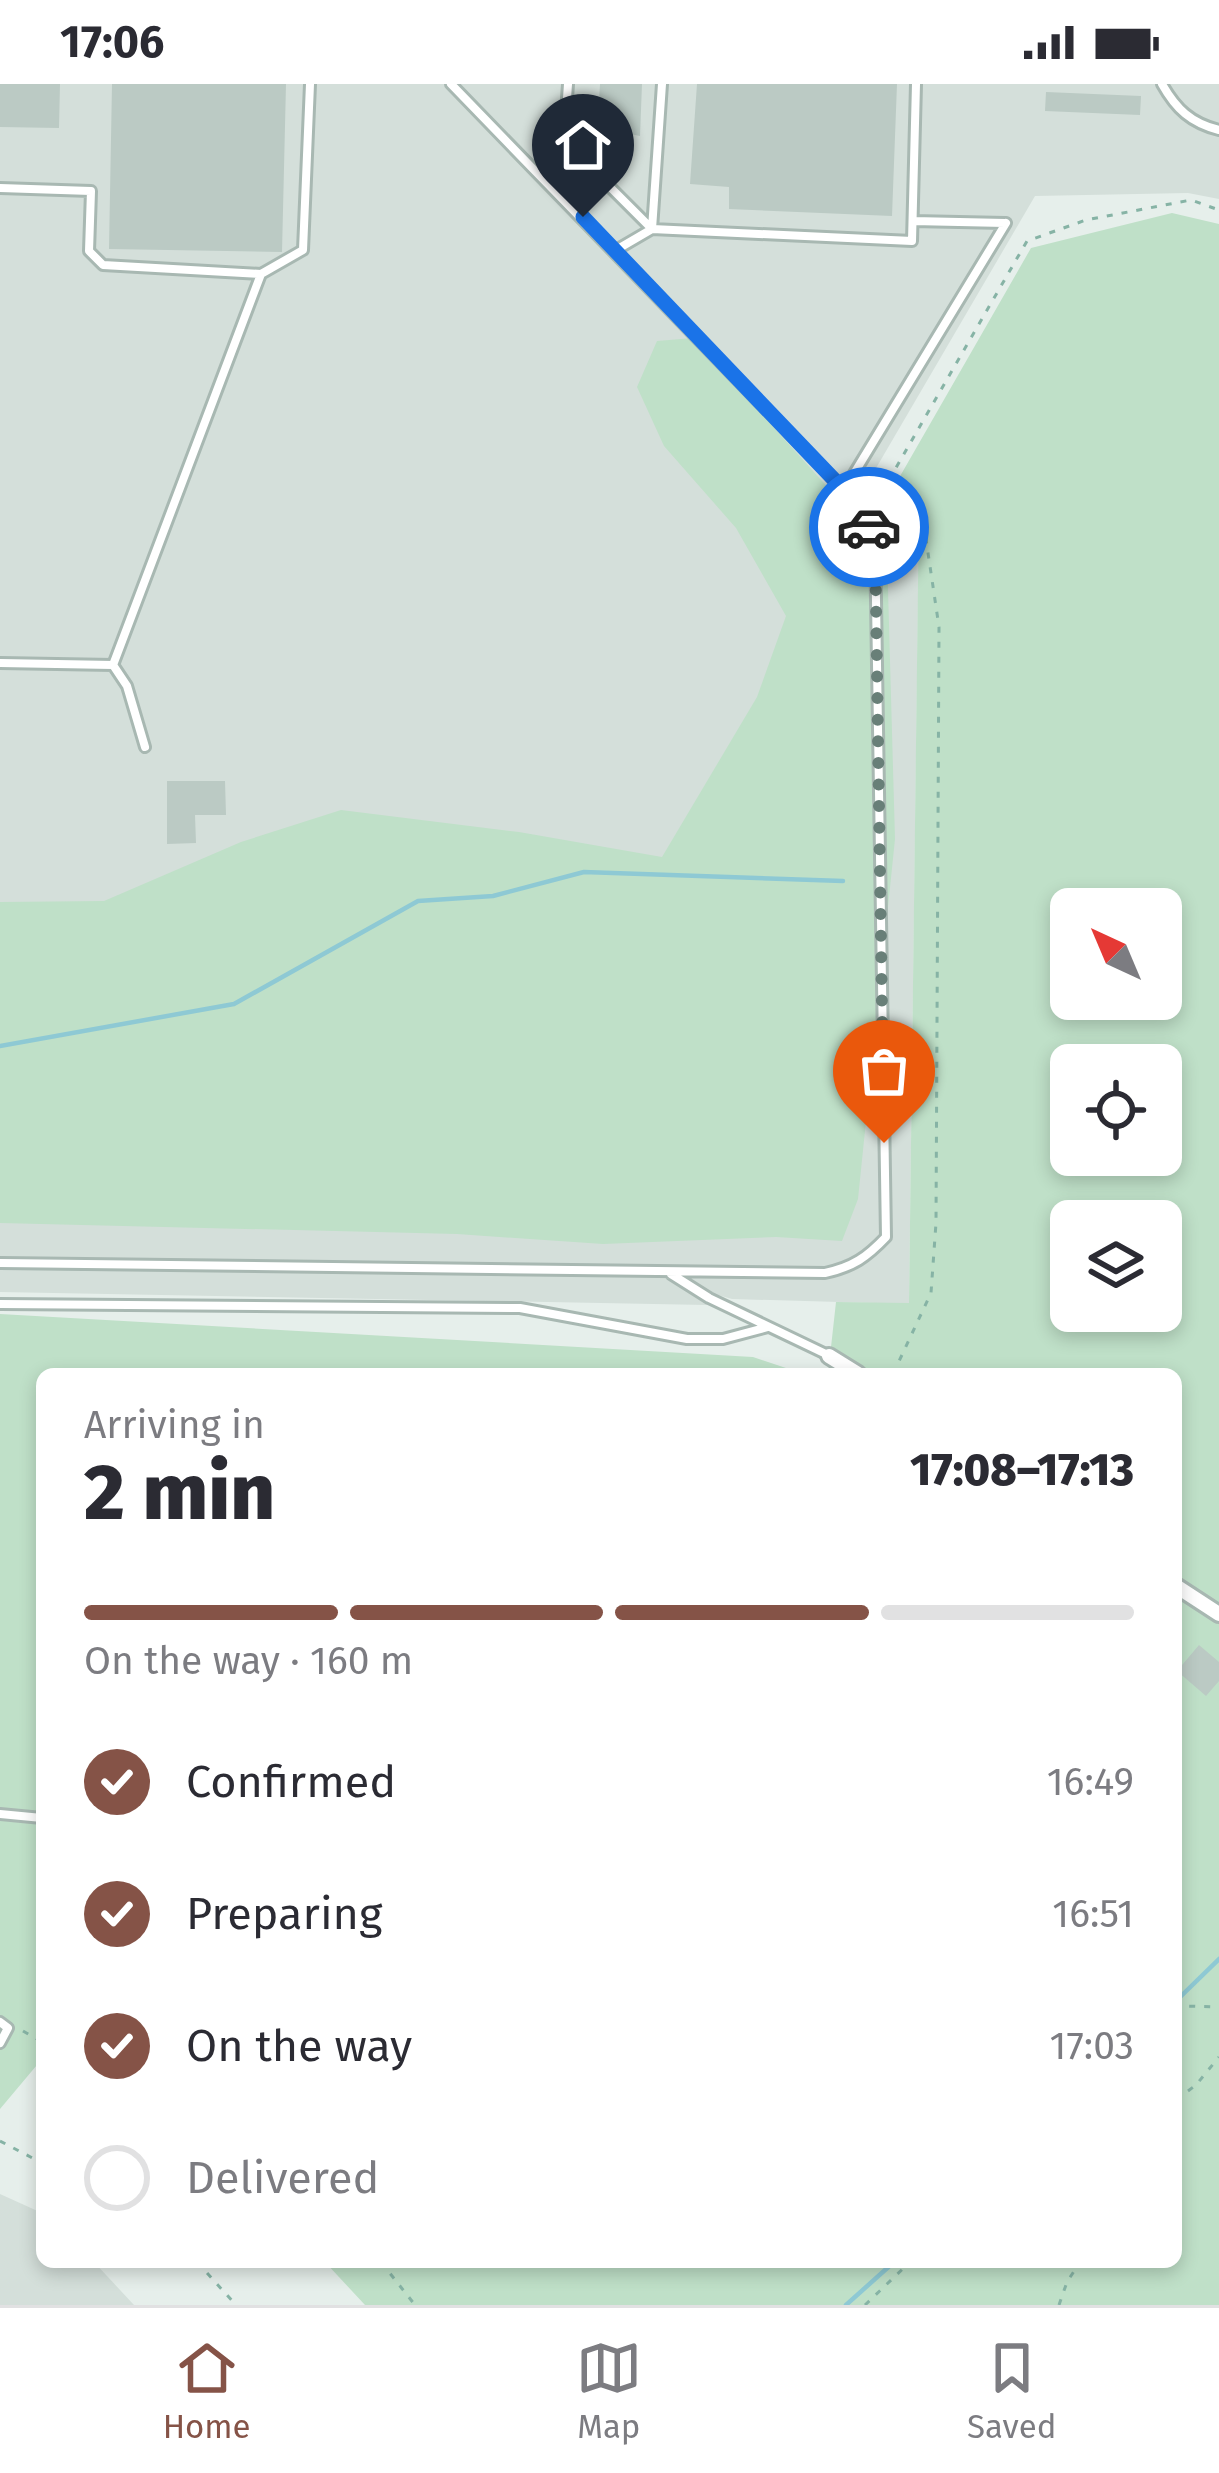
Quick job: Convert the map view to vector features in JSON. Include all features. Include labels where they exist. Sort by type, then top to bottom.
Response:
[{"type":"street","points":[[829,1356],[849,1368]]},
{"type":"street","points":[[1182,1590],[1219,1614]]},
{"type":"lane","points":[[0,188],[91,191],[89,251],[103,265],[261,274],[303,250],[310,84]]},
{"type":"lane","points":[[0,1263],[825,1273],[849,1268],[886,1237],[875,537],[844,490],[451,84]]},
{"type":"lane","points":[[568,84],[565,141],[652,229]]},
{"type":"lane","points":[[652,229],[662,84]]},
{"type":"lane","points":[[616,250],[652,229],[912,241],[916,84]]},
{"type":"lane","points":[[1162,84],[1174,105],[1198,125],[1219,130]]},
{"type":"lane","points":[[844,490],[1006,223],[913,221]]},
{"type":"lane","points":[[112,665],[261,274]]},
{"type":"lane","points":[[0,663],[112,665]]},
{"type":"lane","points":[[112,665],[127,686],[145,747]]},
{"type":"lane","points":[[669,1273],[709,1298],[829,1356]]},
{"type":"lane","points":[[0,1304],[520,1309],[687,1339],[723,1339],[768,1327]]},
{"type":"lane","points":[[0,1814],[36,1817]]},
{"type":"lane","points":[[0,2042],[4,2025]]},
{"type":"path","points":[[896,1368],[931,1293],[936,1223],[939,627],[923,519],[890,478],[1027,241],[1086,220],[1191,200],[1219,209]]},
{"type":"path","points":[[1182,2006],[1219,2007]]},
{"type":"path","points":[[4,2025],[36,2038]]},
{"type":"path","points":[[1182,2096],[1219,2057]]},
{"type":"path","points":[[0,2141],[36,2160]]},
{"type":"path","points":[[202,2268],[236,2305]]},
{"type":"path","points":[[386,2268],[415,2305]]},
{"type":"path","points":[[865,2305],[904,2268]]},
{"type":"path","points":[[1059,2305],[1076,2268]]},
{"type":"shaded area","points":[[0,84],[1219,84],[1219,199],[1188,193],[1035,196],[872,475],[919,522],[909,1304],[732,1299],[711,1293],[707,1305],[0,1292]]},
{"type":"shaded area","points":[[0,2194],[36,2210],[36,2268],[100,2268],[134,2305],[0,2305]]},
{"type":"green space","points":[[1172,213],[1219,224],[1219,2305],[365,2305],[331,2268],[1182,2268],[1182,1368],[829,1368],[836,1302],[909,1303],[919,503],[899,478],[1031,248]]},
{"type":"green space","points":[[693,338],[887,553],[895,839],[858,1199],[842,1241],[776,1237],[603,1244],[457,1234],[0,1223],[0,902],[104,901],[241,842],[341,810],[519,832],[662,857],[757,697],[786,616],[736,528],[664,446],[637,387],[657,341]]},
{"type":"green space","points":[[0,1314],[753,1357],[786,1368],[36,1368],[36,2066],[0,2109]]},
{"type":"building","points":[[0,84],[60,84],[59,128],[0,127]]},
{"type":"building","points":[[112,84],[286,84],[282,252],[109,249]]},
{"type":"building","points":[[600,84],[642,84],[640,136],[630,134],[629,158],[596,157]]},
{"type":"building","points":[[697,84],[897,84],[892,216],[729,209],[729,187],[690,184]]},
{"type":"building","points":[[1046,92],[1141,96],[1140,115],[1045,111]]},
{"type":"building","points":[[167,781],[225,781],[226,815],[195,815],[196,843],[167,844]]},
{"type":"building","points":[[1199,1645],[1219,1662],[1219,1681],[1206,1696],[1182,1675],[1182,1665]]},
{"type":"waterway","points":[[0,1046],[234,1004],[418,901],[493,896],[584,872],[843,881]]},
{"type":"waterway","points":[[1182,1995],[1219,1959]]},
{"type":"waterway","points":[[846,2305],[887,2268]]},
{"type":"way so far","points":[[869,527],[875,537],[884,1143]]},
{"type":"route","points":[[583,217],[844,490],[869,527]]}]
